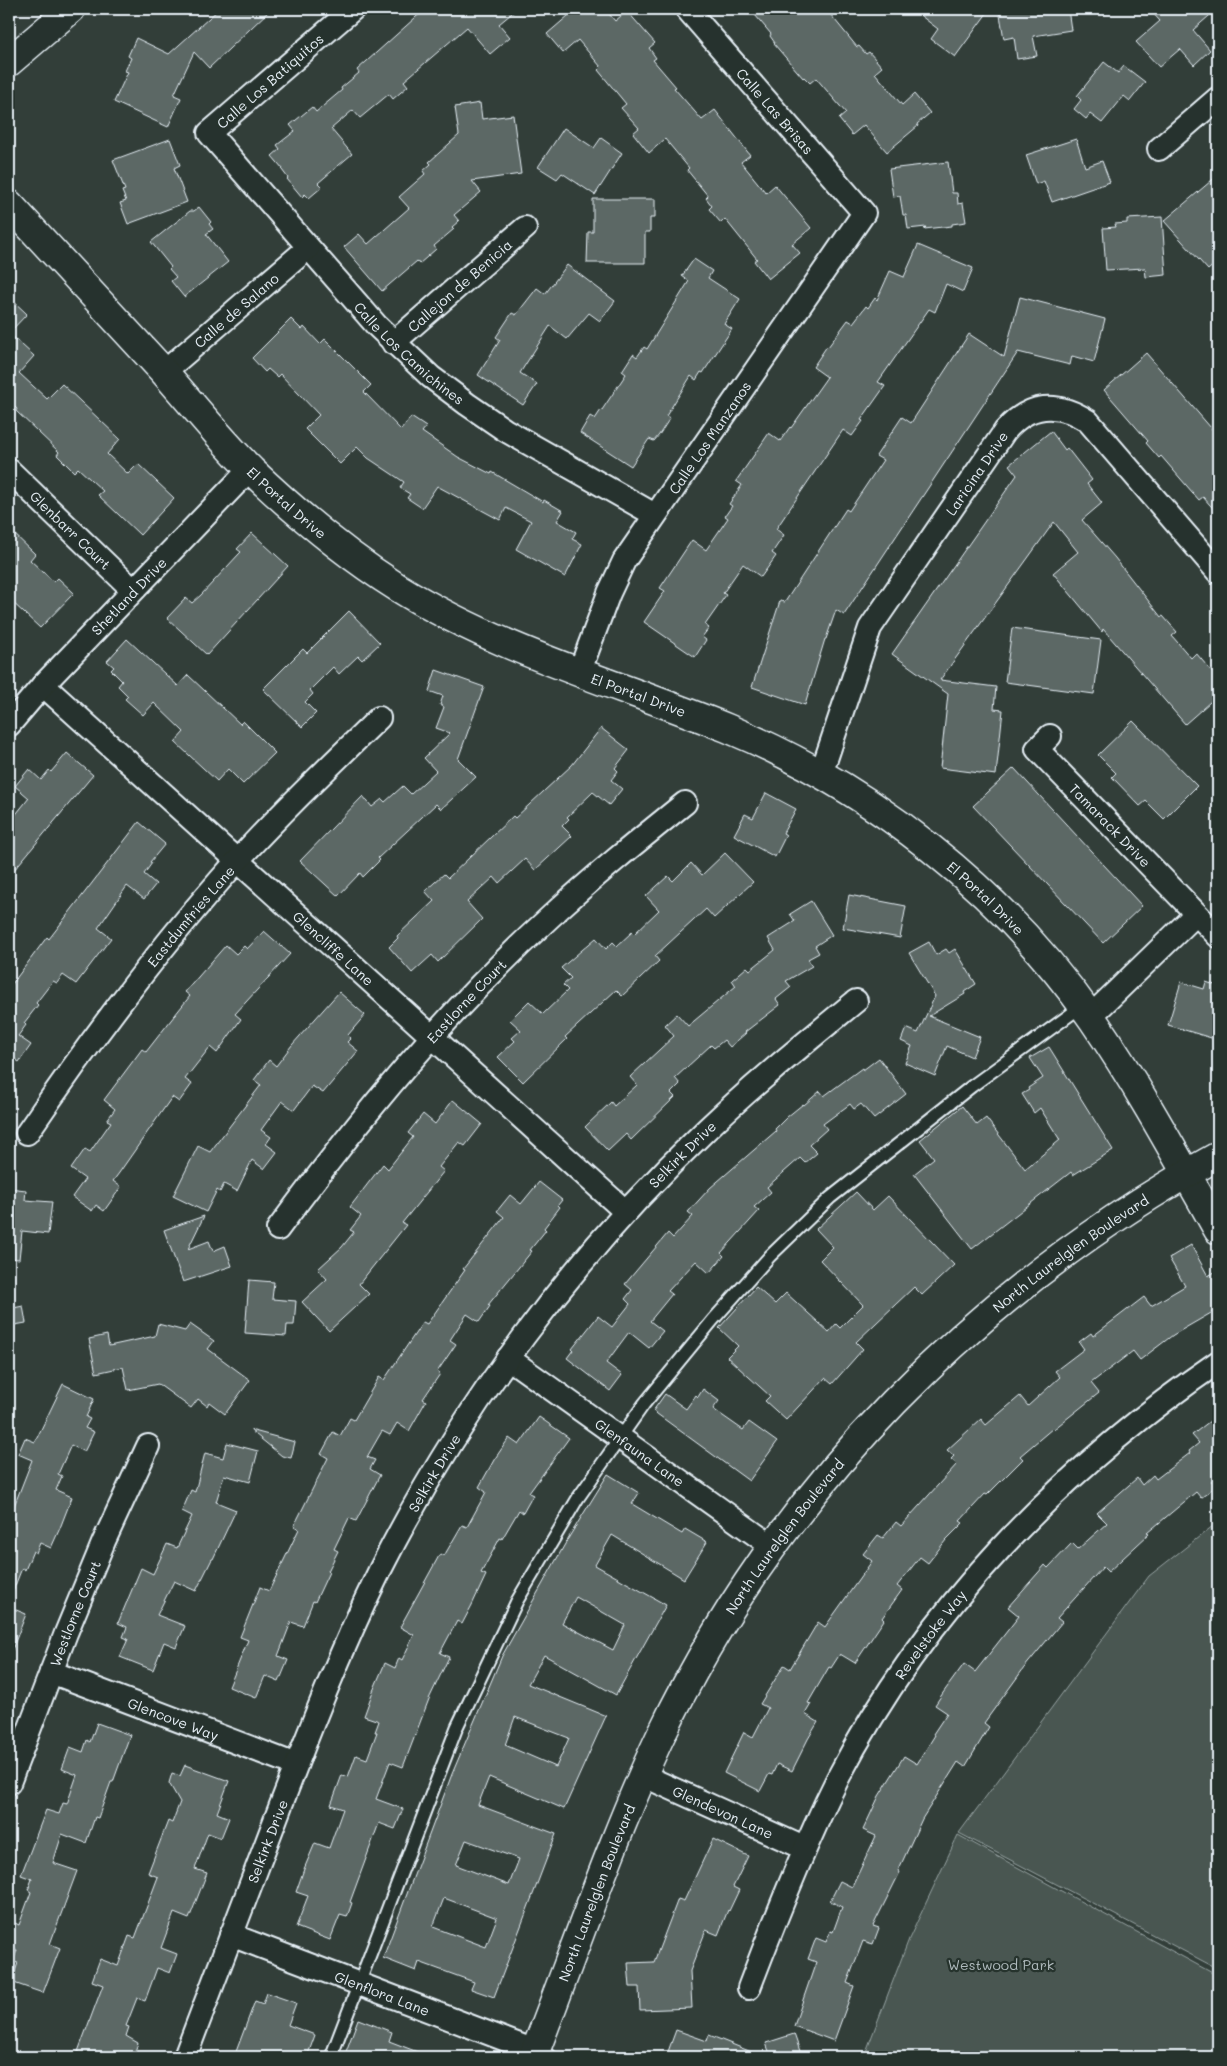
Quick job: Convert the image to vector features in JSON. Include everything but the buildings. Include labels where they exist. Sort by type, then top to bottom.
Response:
[{"type":"street","points":[[9,62],[71,9]]},
{"type":"street","name":"Calle Los Batiquitos","points":[[209,133],[353,9]]},
{"type":"street","name":"Calle Las Brisas","points":[[687,9],[864,213]]},
{"type":"street","points":[[1159,149],[1218,98]]},
{"type":"street","name":"Calle Los Camichines","points":[[209,133],[393,343],[431,377],[498,425],[655,515]]},
{"type":"street","name":"El Portal Drive","points":[[9,204],[164,372],[250,469],[300,515],[346,551],[397,586],[448,616],[501,642],[728,729],[821,774],[868,803],[916,837],[962,874],[1032,944],[1086,1011],[1123,1064],[1218,1230]]},
{"type":"street","name":"Calle Los Manzanos","points":[[579,673],[609,593],[624,561],[864,213]]},
{"type":"street","name":"Callejon de Benicia","points":[[393,343],[525,228]]},
{"type":"street","name":"Calle de Salano","points":[[164,372],[308,248]]},
{"type":"street","name":"Laricina Drive","points":[[821,774],[870,628],[1005,431],[1013,421],[1028,412],[1043,407],[1058,407],[1074,412],[1088,421],[1218,572]]},
{"type":"street","name":"Shetland Drive","points":[[9,725],[43,685],[250,469]]},
{"type":"street","name":"Glenbarr Court","points":[[9,470],[133,590]]},
{"type":"street","name":"Glencliffe Lane","points":[[43,685],[626,1212]]},
{"type":"street","name":"Eastdumfries Lane","points":[[27,1133],[117,1006],[188,918],[238,860],[289,806],[379,718]]},
{"type":"street","name":"Tamarack Drive","points":[[1050,736],[1037,749],[1218,936]]},
{"type":"street","name":"Eastlorne Court","points":[[278,1229],[364,1116],[432,1036],[477,988],[548,919],[597,875],[685,803]]},
{"type":"street","points":[[1086,1011],[1196,914]]},
{"type":"street","name":"Selkirk Drive","points":[[185,2057],[296,1765],[344,1647],[380,1570],[420,1494],[465,1422],[508,1358],[578,1268],[626,1212],[712,1124],[768,1073],[856,1001]]},
{"type":"street","name":"North Laurelglen Boulevard","points":[[540,2055],[615,1842],[642,1776],[693,1673],[733,1606],[773,1547],[843,1458],[937,1358],[1006,1298],[1060,1256],[1135,1204],[1218,1156]]},
{"type":"street","name":"Glenfauna Lane","points":[[508,1358],[773,1547]]},
{"type":"street","name":"Revelstoke Way","points":[[749,1988],[804,1848],[839,1777],[868,1725],[900,1676],[946,1612],[1025,1521],[1104,1448],[1173,1393],[1218,1362]]},
{"type":"street","name":"Westlorne Court","points":[[9,1783],[104,1541],[148,1446]]},
{"type":"street","name":"Glencove Way","points":[[51,1672],[296,1765]]},
{"type":"street","name":"Glendevon Lane","points":[[642,1776],[804,1848]]},
{"type":"street","name":"Glenflora Lane","points":[[231,1935],[540,2055]]},
{"type":"lane","points":[[331,2057],[457,1727],[517,1601],[578,1498],[644,1404],[713,1320],[770,1256],[830,1198],[972,1086],[1086,1011]]},
{"type":"green space","points":[[1218,1522],[1218,1969],[959,1833],[1149,1576]]},
{"type":"green space","name":"Westwood Park","points":[[958,1835],[1218,1976],[1218,2057],[864,2057],[909,1939]]}]
